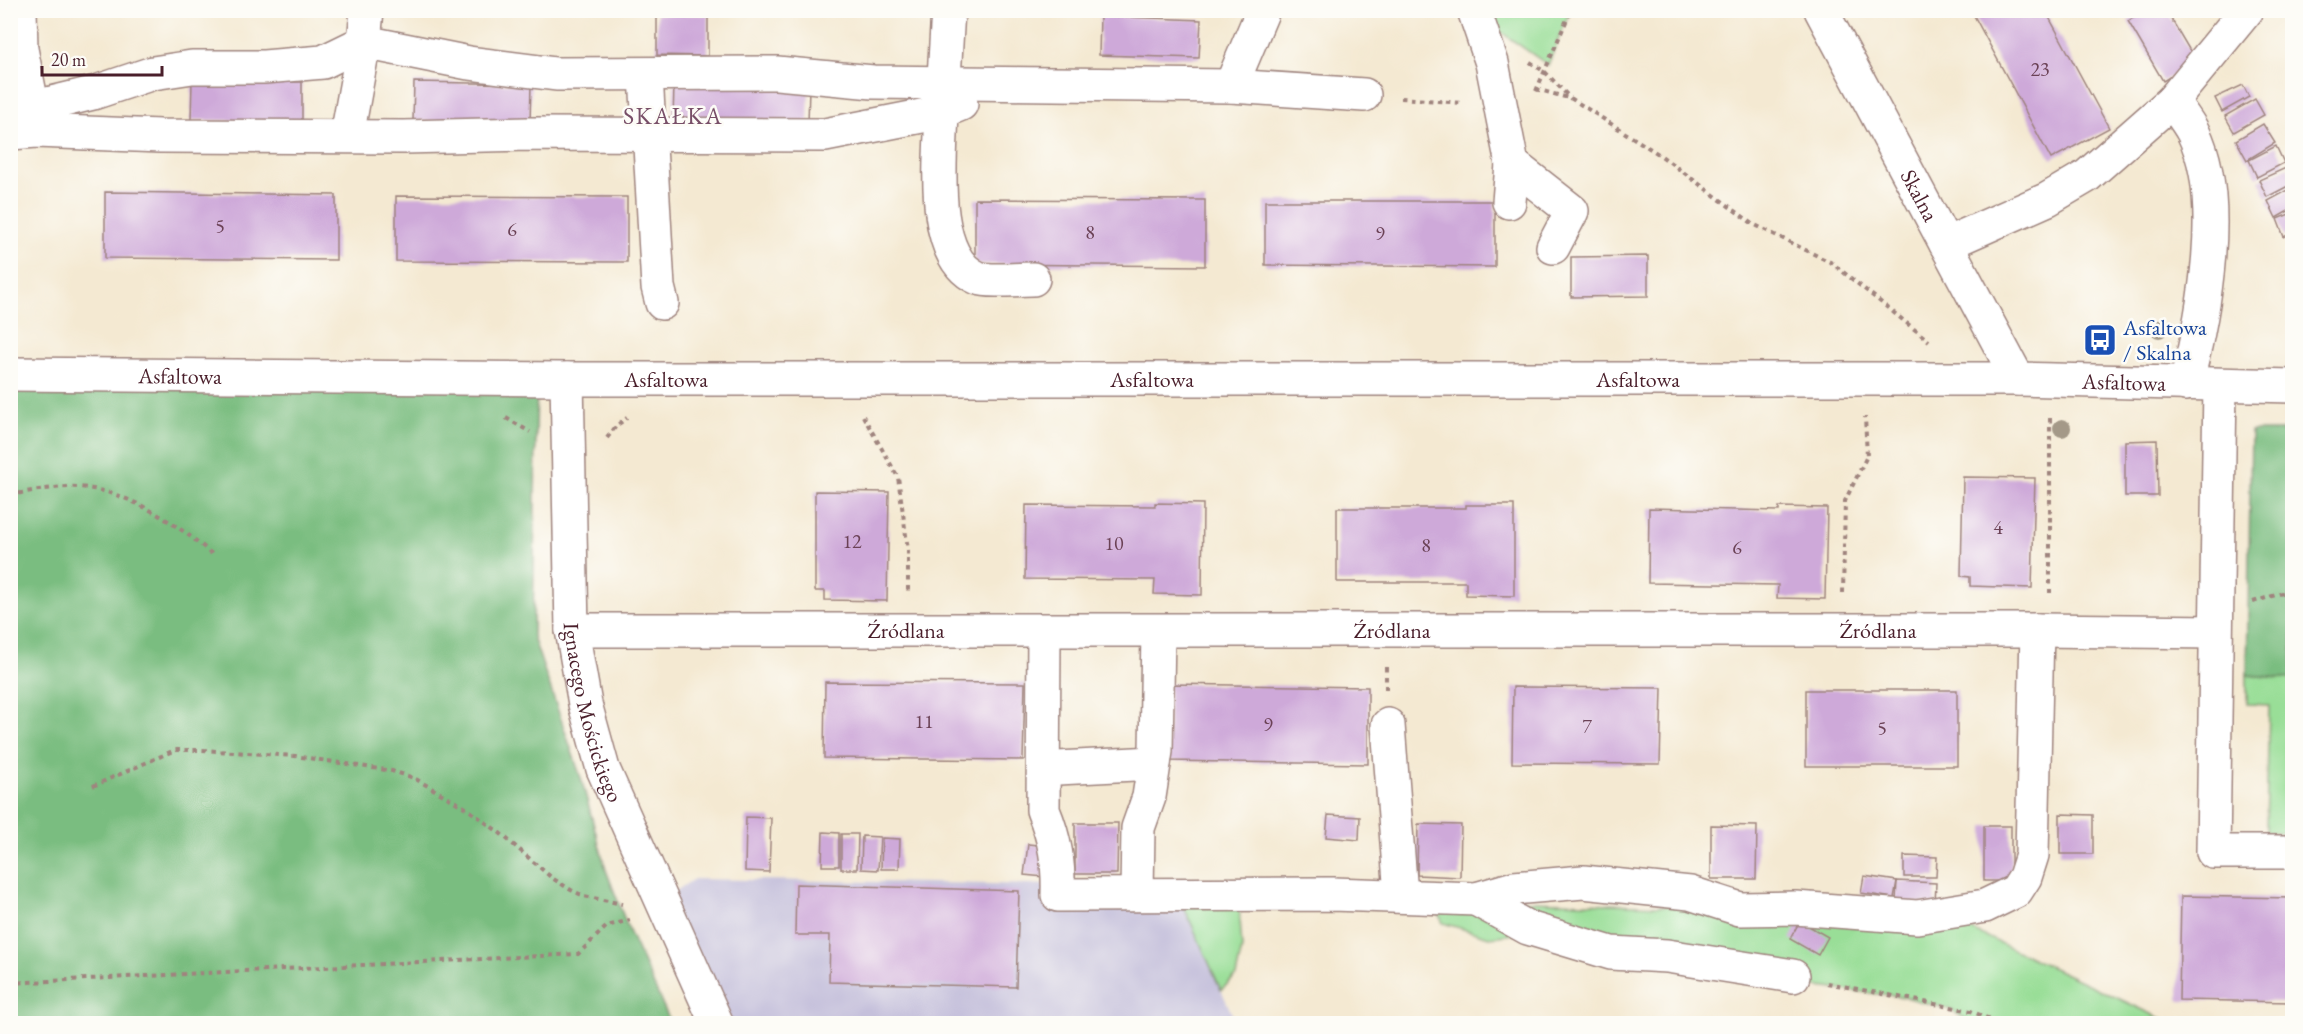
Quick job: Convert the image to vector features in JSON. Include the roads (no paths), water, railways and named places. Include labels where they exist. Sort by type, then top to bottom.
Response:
[{"type":"street","points":[[20,10],[28,123]]},
{"type":"street","points":[[948,10],[942,98],[940,183],[944,231],[952,255],[963,268],[979,279],[1033,279]]},
{"type":"street","points":[[1231,86],[1263,10]]},
{"type":"street","points":[[1474,10],[1492,63],[1512,164],[1509,202]]},
{"type":"street","name":"Skalna","points":[[1821,10],[2018,379]]},
{"type":"street","points":[[1946,244],[2048,199],[2087,176],[2172,101],[2247,10]]},
{"type":"street","points":[[28,123],[93,93],[153,73],[192,67],[264,67],[323,62],[366,26]]},
{"type":"street","points":[[366,26],[469,63],[556,74],[777,73],[873,82],[942,98]]},
{"type":"street","points":[[347,136],[366,26]]},
{"type":"street","points":[[646,75],[658,287],[662,303]]},
{"type":"street","points":[[28,123],[160,136],[825,135],[942,98],[1012,83],[1231,86],[1364,94]]},
{"type":"street","points":[[2172,101],[2193,132],[2205,167],[2210,221],[2204,296],[2186,384]]},
{"type":"street","points":[[1512,164],[1572,211],[1553,247]]},
{"type":"street","name":"Asfaltowa","points":[[10,374],[567,379],[2018,379],[2292,386]]},
{"type":"street","name":"Ignacego Mościckiego","points":[[567,379],[572,630],[585,704],[603,769],[717,1023]]},
{"type":"street","points":[[2220,385],[2213,852],[2292,852]]},
{"type":"street","name":"Źródlana","points":[[572,630],[2215,632]]},
{"type":"street","points":[[1044,631],[1043,810],[1054,837],[1059,864],[1058,895],[1137,893],[1401,895],[1476,899],[1514,888],[1583,882],[1690,893],[1740,909],[1796,908],[1917,917],[1985,906],[2016,891],[2025,877],[2032,855],[2043,630]]},
{"type":"street","points":[[1137,893],[1138,828],[1149,797],[1154,763],[1158,631]]},
{"type":"street","points":[[1388,725],[1401,895]]},
{"type":"street","points":[[1058,768],[1154,763]]},
{"type":"street","points":[[1476,899],[1528,928],[1611,953],[1667,956],[1793,976]]},
{"type":"place","name":"Asfaltowa / Skalna","points":[[2100,340]]},
{"type":"district","name":"SKAŁKA","points":[[673,115]]}]
